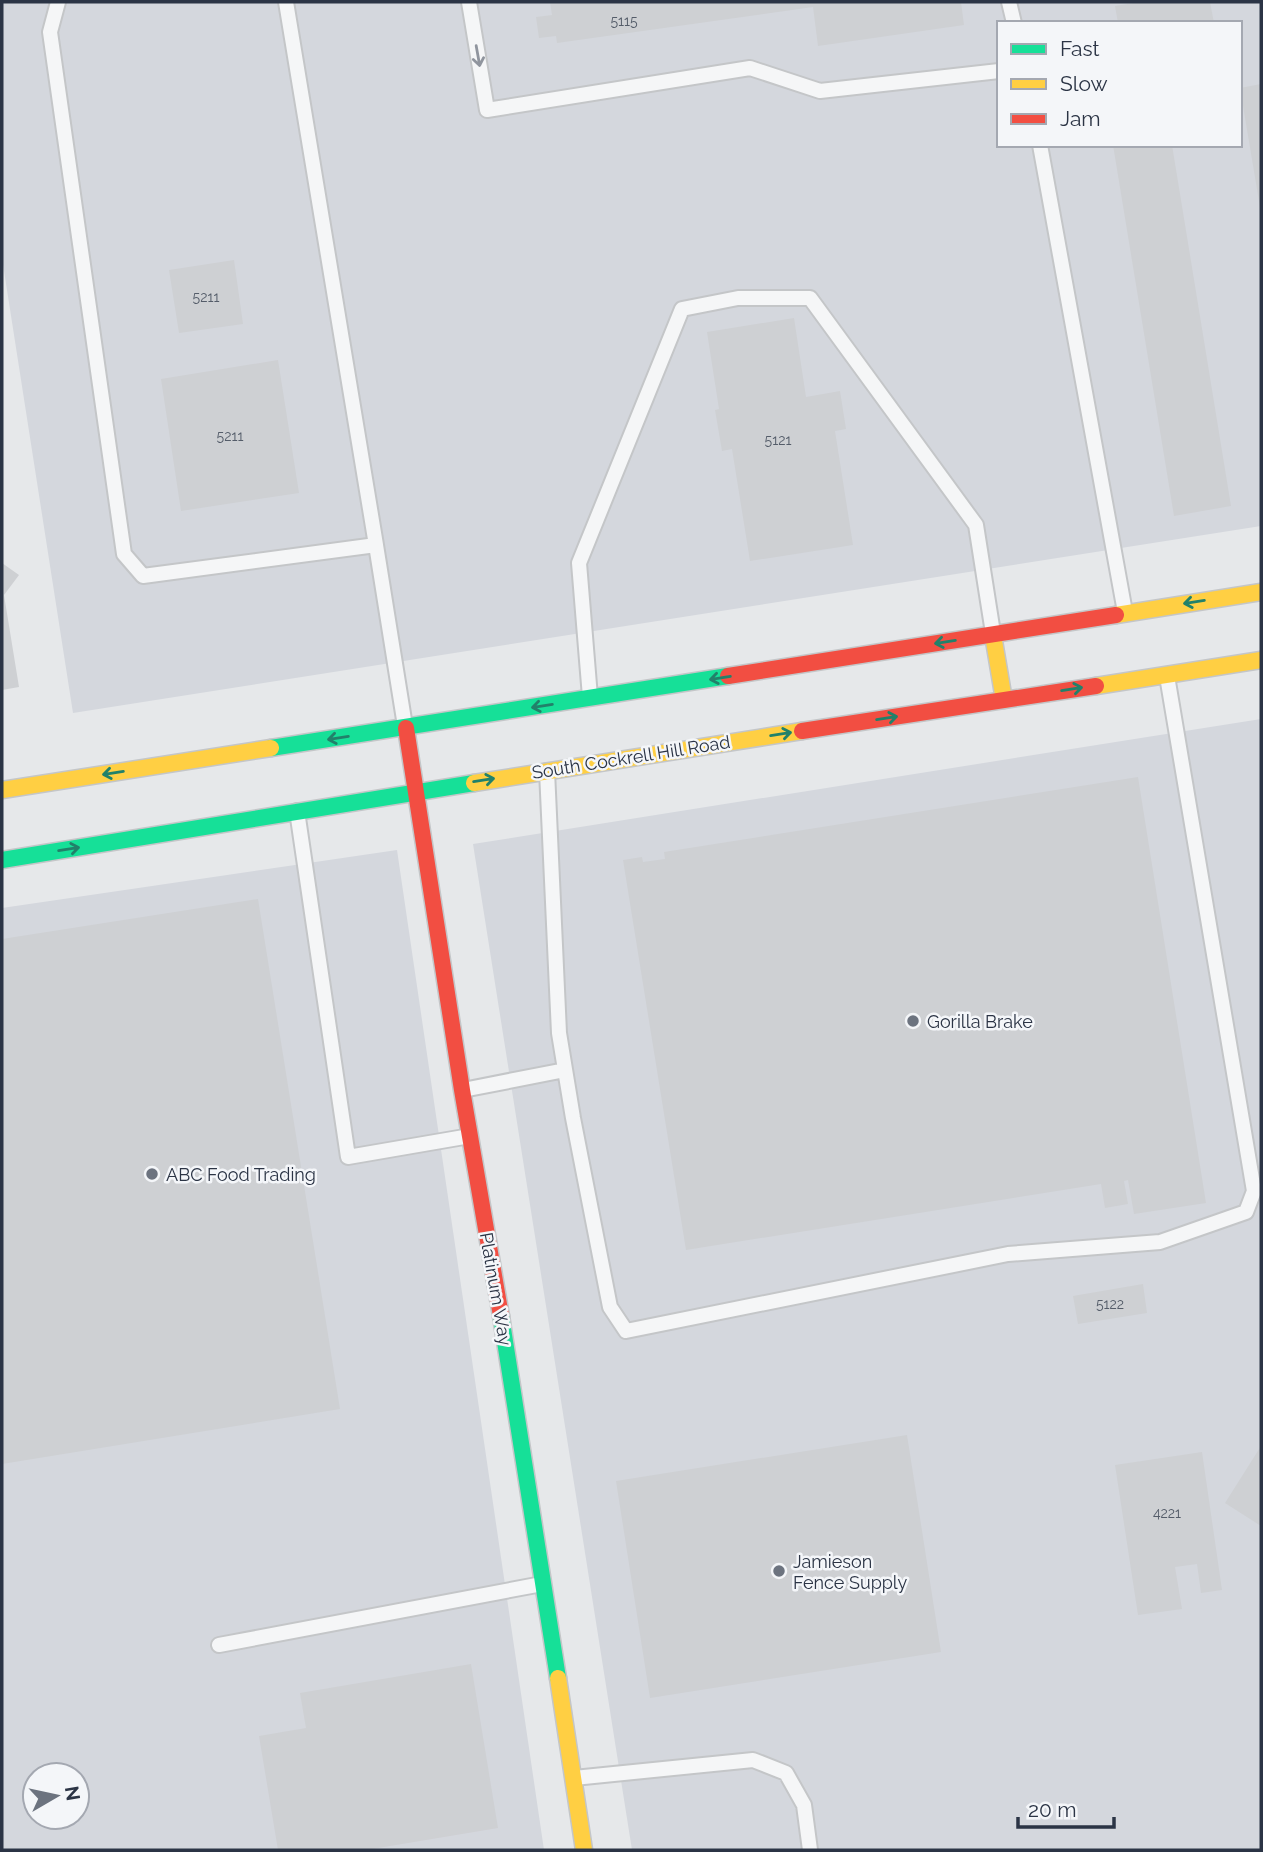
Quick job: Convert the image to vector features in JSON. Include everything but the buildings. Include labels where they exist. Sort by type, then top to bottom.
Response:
[{"type":"main road","points":[[2,790],[1261,592]]},
{"type":"main road","points":[[993,635],[1004,700]]},
{"type":"main road","name":"South Cockrell Hill Road","points":[[2,860],[297,810],[1261,660]]},
{"type":"main road","name":"Platinum Way","points":[[406,728],[584,1850]]},
{"type":"lane","points":[[58,2],[50,32],[124,554],[143,576],[376,545]]},
{"type":"lane","points":[[286,2],[406,728]]},
{"type":"lane","points":[[468,2],[487,110],[750,68],[820,91],[997,71]]},
{"type":"lane","points":[[1009,2],[1014,21]]},
{"type":"lane","points":[[1040,147],[1125,613]]},
{"type":"lane","points":[[590,699],[579,563],[682,309],[738,298],[810,298],[976,525],[993,635]]},
{"type":"lane","points":[[547,771],[558,1020],[565,1070],[610,1307],[626,1331],[1009,1254],[1160,1241],[1246,1212],[1254,1192],[1251,1166],[1167,674]]},
{"type":"lane","points":[[297,810],[348,1157],[470,1136]]},
{"type":"lane","points":[[462,1090],[565,1070]]},
{"type":"lane","points":[[219,1645],[543,1584]]},
{"type":"lane","points":[[573,1778],[753,1759],[786,1773],[804,1805],[810,1850]]},
{"type":"shaded area","points":[[2,2],[1261,2],[1261,526],[73,713],[2,258]]},
{"type":"shaded area","points":[[1261,719],[1261,1850],[632,1850],[473,844]]},
{"type":"shaded area","points":[[397,850],[544,1850],[2,1850],[2,908]]},
{"type":"traffic: fast","points":[[271,748],[728,676]]},
{"type":"traffic: fast","points":[[2,860],[474,783]]},
{"type":"traffic: fast","points":[[501,1316],[558,1678]]},
{"type":"traffic: slow","points":[[1116,615],[1261,592]]},
{"type":"traffic: slow","points":[[993,635],[1004,700]]},
{"type":"traffic: slow","points":[[1096,686],[1261,660]]},
{"type":"traffic: slow","points":[[474,783],[802,731]]},
{"type":"traffic: slow","points":[[2,790],[271,748]]},
{"type":"traffic: slow","points":[[558,1678],[584,1850]]},
{"type":"traffic: jam","points":[[728,676],[1116,615]]},
{"type":"traffic: jam","points":[[802,731],[1096,686]]},
{"type":"traffic: jam","points":[[406,728],[462,1090],[501,1316]]},
{"type":"place","name":"Gorilla Brake","points":[[913,1021]]},
{"type":"place","name":"ABC Food Trading","points":[[152,1174]]},
{"type":"place","name":"Jamieson Fence Supply","points":[[779,1571]]}]
